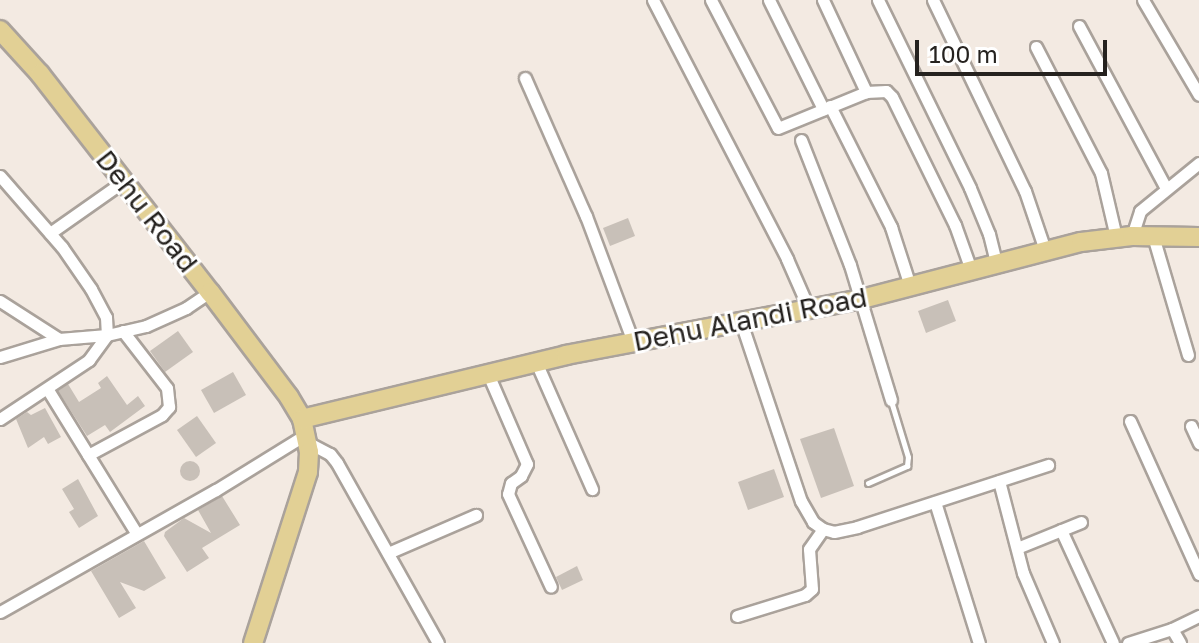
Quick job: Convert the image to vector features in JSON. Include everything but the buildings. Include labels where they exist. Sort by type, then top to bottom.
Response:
[{"type":"main road","name":"Dehu Road","points":[[3,37],[124,181],[210,292],[289,397],[305,432]]},
{"type":"main road","name":"Dehu Alandi Road","points":[[305,432],[488,374],[536,362],[858,300],[1045,250],[1124,236],[1199,237]]},
{"type":"main road","points":[[253,643],[308,472],[305,432]]},
{"type":"street","points":[[653,0],[787,259],[809,309]]},
{"type":"street","points":[[711,0],[778,128],[866,92],[886,91],[897,104],[955,225],[971,270]]},
{"type":"street","points":[[769,0],[891,227],[910,286]]},
{"type":"street","points":[[823,0],[866,92]]},
{"type":"street","points":[[878,0],[970,188],[989,234],[996,263]]},
{"type":"street","points":[[933,0],[1025,191],[1045,250]]},
{"type":"street","points":[[1143,0],[1199,95]]},
{"type":"street","points":[[1079,26],[1166,188]]},
{"type":"street","points":[[1036,47],[1101,173],[1124,236]]},
{"type":"street","points":[[525,78],[586,216],[633,342]]},
{"type":"street","points":[[801,140],[850,265],[858,300],[891,400]]},
{"type":"street","points":[[1124,236],[1140,211],[1199,163]]},
{"type":"street","points":[[0,176],[50,233],[91,289],[106,317],[107,335],[95,354],[48,390],[0,419]]},
{"type":"street","points":[[50,233],[124,181]]},
{"type":"street","points":[[1153,236],[1188,355]]},
{"type":"street","points":[[0,357],[59,339],[107,335],[169,317],[210,292]]},
{"type":"street","points":[[0,301],[59,339]]},
{"type":"street","points":[[741,322],[801,501],[813,522],[823,529],[834,532],[857,527],[1048,465]]},
{"type":"street","points":[[88,455],[162,415],[169,407],[167,388],[123,331]]},
{"type":"street","points":[[536,362],[592,489]]},
{"type":"street","points":[[488,374],[527,464],[521,476],[511,483],[508,494],[551,587]]},
{"type":"street","points":[[48,390],[137,534]]},
{"type":"street","points":[[1130,421],[1199,574]]},
{"type":"street","points":[[1191,426],[1199,443]]},
{"type":"street","points":[[0,612],[137,534],[305,432],[337,463],[438,643]]},
{"type":"street","points":[[999,481],[1031,594],[1053,643]]},
{"type":"street","points":[[935,502],[979,643]]},
{"type":"street","points":[[388,553],[476,515]]},
{"type":"street","points":[[1017,548],[1081,522]]},
{"type":"street","points":[[737,616],[805,595],[812,589],[809,549],[823,529]]},
{"type":"street","points":[[1061,530],[1113,643]]},
{"type":"street","points":[[1128,643],[1172,629],[1199,616]]},
{"type":"street","points":[[1172,629],[1180,643]]},
{"type":"lane","points":[[868,483],[907,466],[908,457],[891,400]]}]
